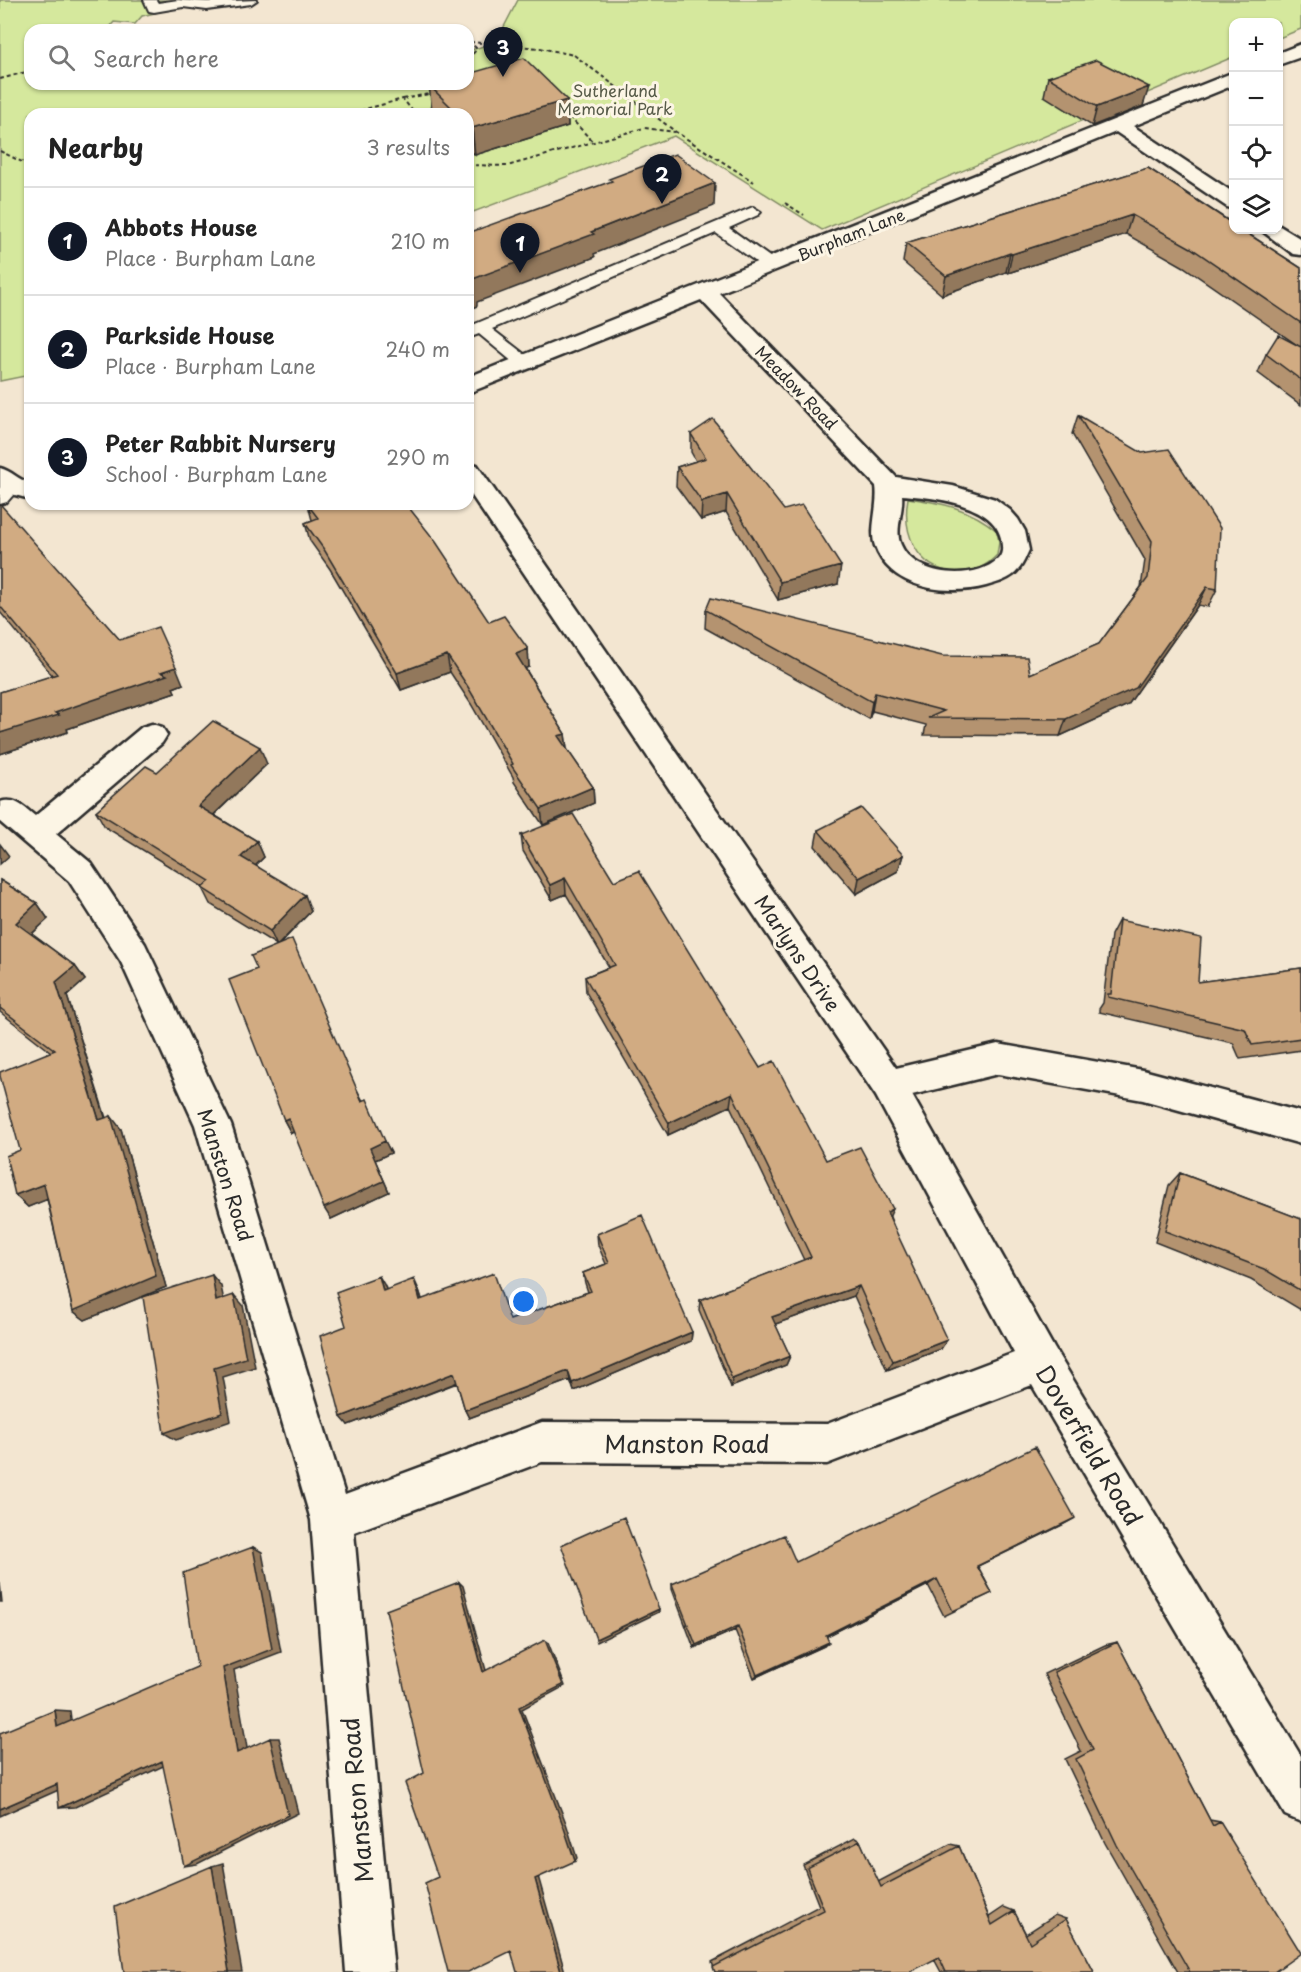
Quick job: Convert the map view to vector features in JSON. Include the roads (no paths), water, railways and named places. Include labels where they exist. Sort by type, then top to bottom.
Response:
[{"type":"street","points":[[1283,58],[1301,50]]},
{"type":"street","name":"Burpham Lane","points":[[474,384],[1120,126],[1229,80]]},
{"type":"street","points":[[1120,126],[1229,200]]},
{"type":"street","points":[[1278,234],[1301,249]]},
{"type":"street","name":"Meadow Road","points":[[705,291],[888,484]]},
{"type":"street","name":"Marlyns Drive","points":[[474,480],[888,1085]]},
{"type":"street","points":[[888,484],[974,500],[993,509],[1007,521],[1015,535],[1016,550],[1009,564],[995,575],[978,581],[956,583],[935,580],[915,573],[899,562],[889,549],[885,535],[890,504],[888,484]]},
{"type":"street","name":"Manston Road","points":[[152,735],[21,822],[80,872],[134,954],[213,1125],[332,1520],[370,1972]]},
{"type":"street","points":[[888,1085],[998,1059],[1143,1085],[1301,1128]]},
{"type":"street","name":"Doverfield Road","points":[[888,1085],[1040,1362],[1301,1799]]},
{"type":"street","name":"Manston Road","points":[[332,1520],[542,1442],[827,1444],[1040,1362]]},
{"type":"lane","points":[[152,4],[182,2],[207,6],[251,0]]},
{"type":"lane","points":[[475,330],[753,212]]},
{"type":"lane","points":[[718,227],[772,266]]},
{"type":"lane","points":[[475,330],[526,364]]},
{"type":"place","name":"Peter Rabbit Nursery","points":[[503,77]]},
{"type":"place","name":"Parkside House","points":[[662,204]]},
{"type":"place","name":"Abbots House","points":[[520,273]]},
{"type":"park label","name":"Sutherland Memorial Park","points":[[615,99]]}]
